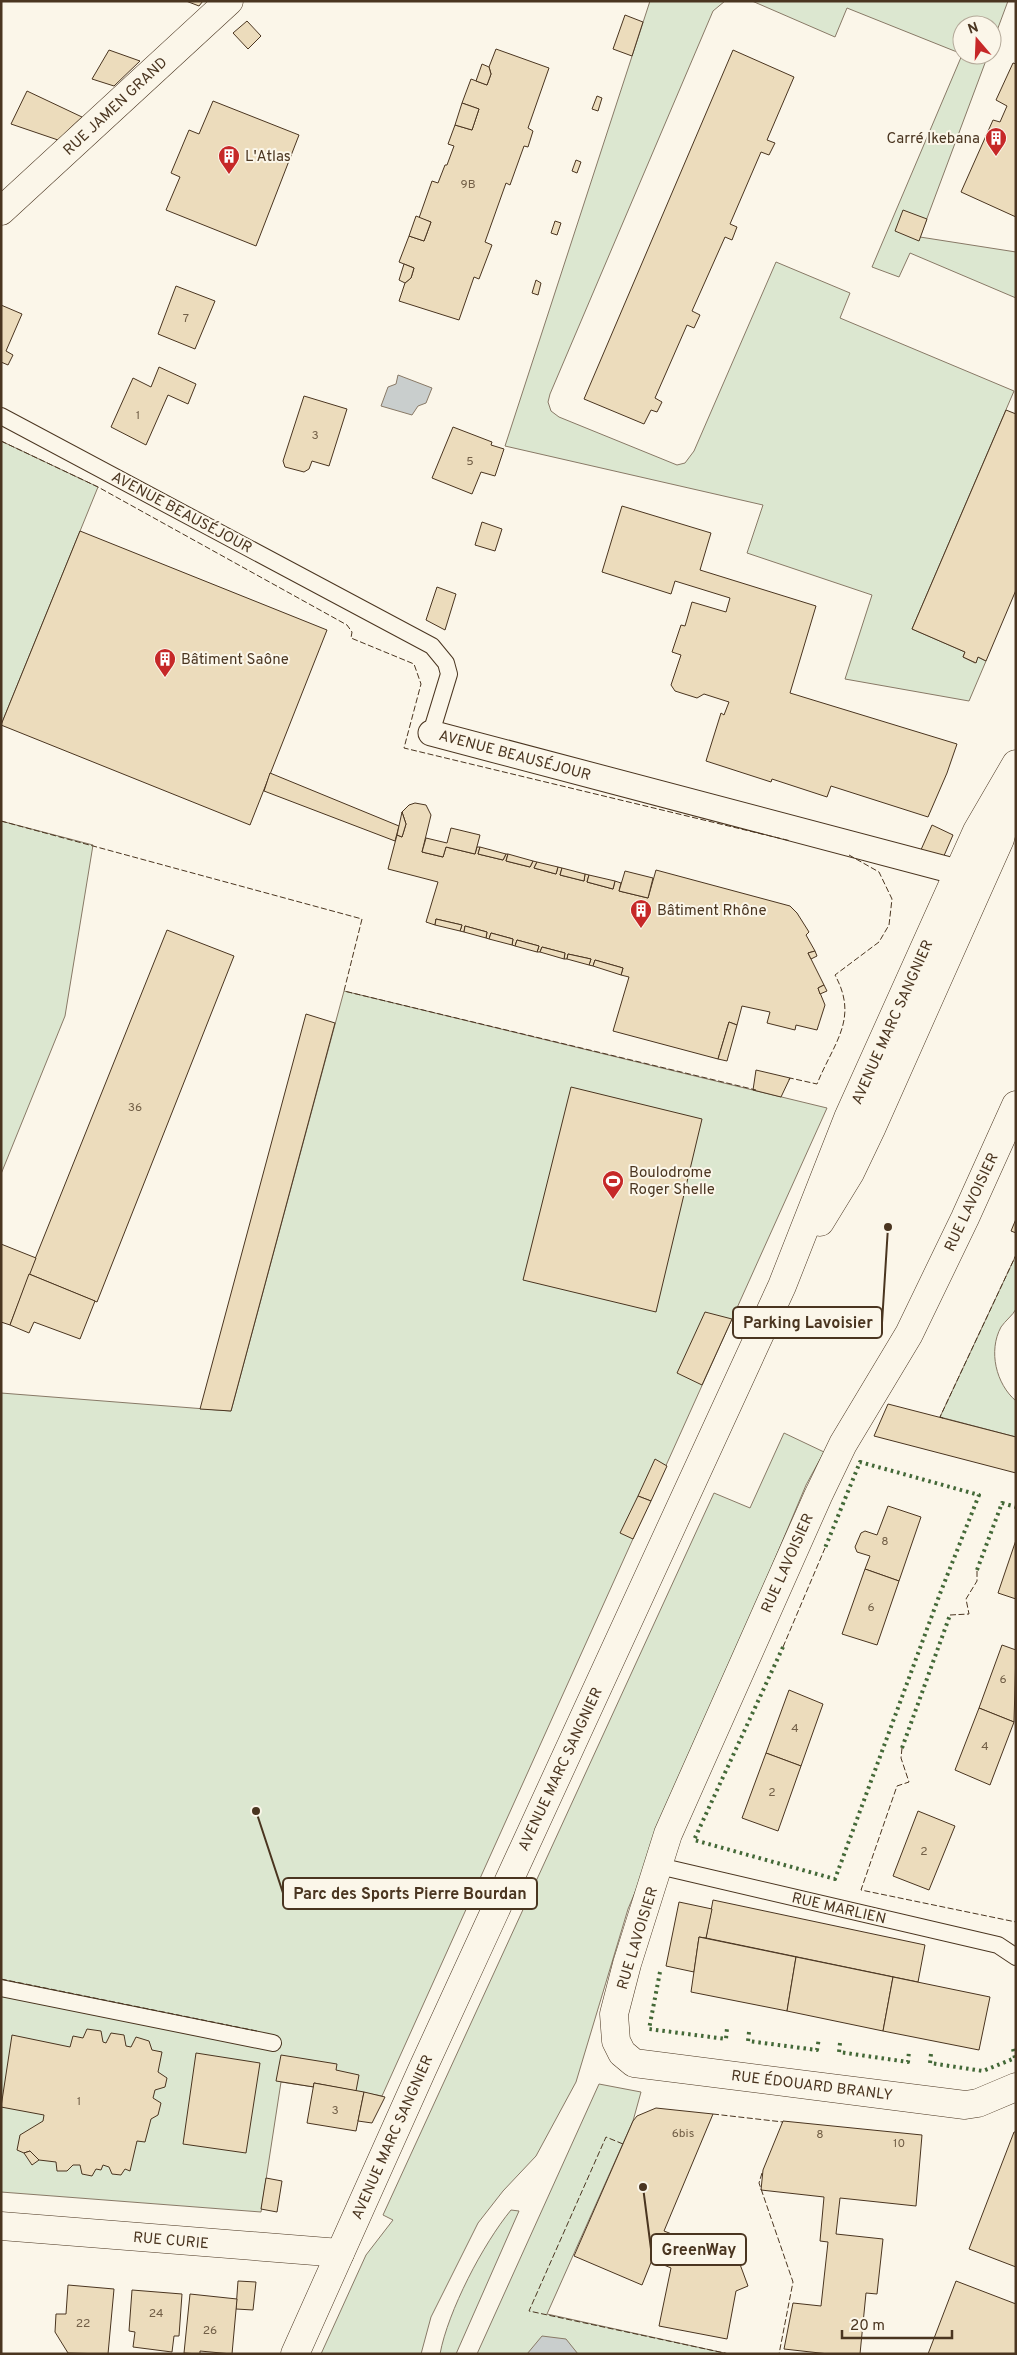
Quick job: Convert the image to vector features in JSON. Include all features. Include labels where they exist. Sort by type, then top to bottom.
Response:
[{"type":"street","name":"RUE JAMEN GRAND","points":[[1,212],[229,1]]},
{"type":"street","name":"AVENUE BEAUSÉJOUR","points":[[432,733],[946,869],[958,875]]},
{"type":"street","name":"AVENUE MARC SANGNIER","points":[[296,2354],[422,2070],[782,1286],[848,1118],[977,830],[1016,764]]},
{"type":"street","name":"AVENUE MARC SANGNIER","points":[[782,1286],[850,1173],[871,1129],[1000,839],[1016,780]]},
{"type":"street","name":"RUE LAVOISIER","points":[[616,2041],[614,2014],[627,1964],[668,1834],[842,1444],[909,1334],[966,1218],[1016,1105]]},
{"type":"street","name":"RUE ÉDOUARD BRANLY","points":[[616,2041],[622,2053],[634,2063],[965,2105],[978,2103],[1016,2088]]},
{"type":"street","name":"RUE CURIE","points":[[1,2226],[340,2253]]},
{"type":"lane","name":"AVENUE BEAUSÉJOUR","points":[[1,416],[432,646],[446,663],[449,674],[432,733]]},
{"type":"lane","name":"RUE MARLIEN","points":[[659,1866],[998,1944],[1016,1957]]},
{"type":"lane","points":[[1,1988],[273,2043]]},
{"type":"green space","points":[[650,1],[725,1],[713,11],[550,394],[548,402],[551,411],[559,417],[677,465],[685,463],[694,451],[776,262],[850,293],[840,318],[1014,391],[912,629],[965,652],[963,657],[975,663],[978,657],[986,661],[969,701],[845,679],[872,595],[747,553],[763,505],[505,446]]},
{"type":"green space","points":[[752,1],[1008,1],[1002,17],[1002,15],[952,15],[952,50],[847,8],[835,37]]},
{"type":"green space","points":[[958,65],[984,65],[920,237],[1016,252],[1016,298],[910,253],[899,277],[872,267]]},
{"type":"green space","points":[[1,441],[98,487],[1,725]]},
{"type":"green space","points":[[1,821],[93,845],[65,1016],[1,1174]]},
{"type":"green space","points":[[344,991],[827,1108],[382,2096],[315,2084],[314,2087],[281,2082],[261,2212],[1,2192],[1,1393],[231,1411]]},
{"type":"green space","points":[[1016,1255],[1016,1309],[1001,1327],[997,1336],[995,1356],[996,1367],[1003,1386],[1016,1401],[1016,1437],[940,1417]]},
{"type":"green space","points":[[784,1433],[824,1452],[806,1485],[628,1909],[576,2082],[536,2156],[503,2191],[478,2223],[431,2317],[421,2354],[321,2354],[366,2255],[393,2220],[383,2215],[714,1493],[750,1508]]},
{"type":"green space","points":[[599,2084],[641,2092],[633,2121],[547,2314],[729,2354],[477,2354]]},
{"type":"green space","points":[[511,2210],[519,2211],[456,2354],[440,2354],[451,2318],[468,2279],[489,2241]]},
{"type":"shaded area","points":[[398,375],[432,388],[426,403],[418,406],[412,415],[381,406],[388,387],[396,384]]},
{"type":"shaded area","points":[[542,2336],[566,2339],[578,2354],[527,2354]]},
{"type":"building","points":[[186,1],[203,1],[199,6]]},
{"type":"building","points":[[625,15],[643,22],[632,56],[613,49]]},
{"type":"building","points":[[247,21],[261,36],[248,49],[233,33]]},
{"type":"building","points":[[496,49],[549,68],[528,128],[533,131],[528,147],[524,146],[510,185],[506,183],[485,242],[492,245],[479,279],[474,277],[459,320],[399,301],[405,283],[411,278],[414,268],[399,262],[409,236],[424,241],[431,222],[419,218],[432,181],[438,183],[445,165],[447,165],[454,146],[448,144],[455,125],[472,130],[479,109],[462,103],[471,79],[487,85],[491,74],[489,67]]},
{"type":"building","points":[[109,50],[140,61],[114,86],[92,79]]},
{"type":"building","points":[[733,50],[794,77],[767,140],[775,143],[769,155],[761,152],[730,224],[737,227],[732,240],[725,237],[692,311],[700,315],[694,328],[687,325],[655,398],[662,402],[657,412],[651,410],[644,424],[584,399]]},
{"type":"building","name":"Carré Ikebana","points":[[1013,63],[1016,64],[1016,217],[961,192],[993,120],[1000,122],[1007,106],[996,100]]},
{"type":"building","points":[[482,64],[489,67],[491,74],[487,85],[476,81]]},
{"type":"building","points":[[27,91],[82,117],[58,140],[11,124]]},
{"type":"building","points":[[597,96],[602,98],[598,111],[592,109]]},
{"type":"building","name":"L'Atlas","points":[[213,101],[299,135],[256,246],[166,210],[180,177],[171,173],[189,130],[199,134]]},
{"type":"building","points":[[462,103],[479,109],[472,130],[455,125]]},
{"type":"building","points":[[576,160],[581,162],[577,173],[572,171]]},
{"type":"building","points":[[903,210],[927,219],[919,241],[895,231]]},
{"type":"building","points":[[416,216],[431,222],[424,241],[409,236]]},
{"type":"building","points":[[555,221],[561,223],[557,235],[551,233]]},
{"type":"building","points":[[404,264],[414,268],[411,278],[405,283],[399,280]]},
{"type":"building","points":[[536,280],[541,283],[538,295],[532,293]]},
{"type":"building","points":[[176,286],[215,301],[195,349],[158,334]]},
{"type":"building","points":[[1,305],[22,314],[6,351],[13,355],[8,365],[1,362]]},
{"type":"building","points":[[159,367],[196,384],[188,404],[168,395],[146,445],[111,427],[133,378],[151,387]]},
{"type":"building","points":[[304,396],[347,409],[329,466],[312,461],[309,469],[304,472],[285,467],[283,461]]},
{"type":"building","points":[[1006,410],[1016,414],[1016,590],[986,661],[978,657],[976,663],[963,657],[965,652],[912,629]]},
{"type":"building","points":[[453,427],[492,442],[491,445],[504,449],[495,476],[481,472],[472,494],[432,478]]},
{"type":"building","points":[[622,506],[711,533],[700,570],[816,606],[790,693],[957,744],[928,817],[831,786],[827,797],[772,779],[771,782],[706,761],[721,713],[724,715],[729,702],[704,694],[697,698],[675,691],[671,685],[681,655],[672,652],[681,625],[685,626],[692,602],[726,612],[730,598],[675,581],[671,594],[602,572]]},
{"type":"building","points":[[482,522],[502,529],[495,551],[475,545]]},
{"type":"building","name":"Bâtiment Saône","points":[[80,531],[327,630],[250,825],[1,725]]},
{"type":"building","points":[[437,587],[456,594],[445,630],[426,620]]},
{"type":"building","points":[[270,773],[399,826],[395,841],[264,791]]},
{"type":"building","name":"Bâtiment Rhône","points":[[415,803],[426,805],[431,815],[422,852],[443,857],[446,847],[475,854],[477,847],[480,847],[478,854],[503,860],[506,854],[508,854],[506,861],[530,867],[533,861],[537,862],[534,868],[556,874],[558,867],[562,868],[560,875],[584,881],[585,874],[589,875],[587,882],[613,889],[615,881],[621,883],[619,891],[648,898],[656,870],[790,906],[797,913],[809,932],[806,935],[815,951],[808,953],[824,985],[818,988],[825,1005],[817,1030],[796,1025],[795,1030],[767,1023],[770,1012],[742,1006],[737,1025],[729,1022],[718,1059],[613,1031],[629,977],[621,975],[623,968],[595,960],[593,966],[589,965],[591,959],[568,954],[567,959],[564,959],[565,953],[542,947],[540,952],[537,952],[539,946],[517,940],[515,946],[512,945],[513,939],[491,933],[489,939],[486,938],[487,932],[465,926],[464,932],[460,931],[462,925],[436,919],[435,925],[426,922],[438,882],[388,869],[397,835],[402,837],[406,824],[402,812],[409,805]]},
{"type":"building","points":[[402,812],[406,824],[402,837],[397,835]]},
{"type":"building","points":[[932,825],[953,835],[943,858],[920,852]]},
{"type":"building","points":[[451,828],[480,835],[475,854],[446,847],[443,857],[422,852],[426,838],[447,843]]},
{"type":"building","points":[[480,847],[506,854],[503,860],[478,854]]},
{"type":"building","points":[[508,854],[533,861],[530,867],[506,861]]},
{"type":"building","points":[[537,862],[558,867],[556,874],[534,868]]},
{"type":"building","points":[[562,868],[585,874],[584,881],[560,875]]},
{"type":"building","points":[[625,871],[653,878],[648,898],[619,891]]},
{"type":"building","points":[[589,875],[615,881],[613,889],[587,882]]},
{"type":"building","points":[[436,919],[462,925],[460,931],[435,925]]},
{"type":"building","points":[[465,926],[487,932],[486,938],[464,932]]},
{"type":"building","points":[[167,930],[234,956],[97,1302],[29,1274]]},
{"type":"building","points":[[491,933],[513,939],[512,945],[489,939]]},
{"type":"building","points":[[517,940],[539,946],[537,952],[515,946]]},
{"type":"building","points":[[542,947],[565,953],[564,959],[540,952]]},
{"type":"building","points":[[815,951],[817,956],[811,959],[808,953]]},
{"type":"building","points":[[568,954],[591,959],[589,965],[567,959]]},
{"type":"building","points":[[595,960],[623,968],[621,975],[593,966]]},
{"type":"building","points":[[824,985],[827,991],[820,994],[818,988]]},
{"type":"building","points":[[306,1014],[335,1023],[231,1411],[200,1409]]},
{"type":"building","points":[[729,1022],[737,1025],[727,1061],[718,1059]]},
{"type":"building","points":[[756,1070],[790,1078],[781,1097],[753,1090]]},
{"type":"building","name":"Boulodrome Roger Shelle","points":[[571,1087],[702,1119],[656,1312],[523,1280]]},
{"type":"building","points":[[1016,1219],[1016,1233],[1011,1231]]},
{"type":"building","points":[[1,1244],[36,1258],[10,1325],[1,1322]]},
{"type":"building","points":[[29,1274],[95,1301],[80,1339],[34,1322],[29,1333],[10,1325]]},
{"type":"building","points":[[705,1312],[732,1319],[702,1385],[677,1373]]},
{"type":"building","points":[[888,1404],[1016,1437],[1016,1473],[874,1436]]},
{"type":"building","points":[[655,1459],[667,1466],[651,1501],[638,1496]]},
{"type":"building","points":[[638,1496],[651,1501],[633,1539],[620,1533]]},
{"type":"building","points":[[888,1506],[921,1517],[899,1581],[865,1569],[870,1556],[857,1552],[855,1547],[861,1533],[865,1531],[877,1535]]},
{"type":"building","points":[[1016,1540],[1016,1599],[998,1593]]},
{"type":"building","points":[[865,1569],[899,1581],[877,1645],[842,1634]]},
{"type":"building","points":[[1002,1645],[1016,1650],[1014,1722],[979,1708]]},
{"type":"building","points":[[789,1690],[823,1704],[801,1766],[766,1753]]},
{"type":"building","points":[[979,1708],[1014,1722],[990,1785],[955,1770]]},
{"type":"building","points":[[766,1753],[801,1766],[778,1831],[742,1818]]},
{"type":"building","points":[[918,1811],[955,1826],[929,1890],[893,1876]]},
{"type":"building","points":[[713,1900],[925,1945],[918,1982],[706,1938]]},
{"type":"building","points":[[679,1902],[712,1909],[706,1938],[699,1937],[694,1972],[666,1966]]},
{"type":"building","points":[[699,1937],[796,1957],[787,2011],[691,1992]]},
{"type":"building","points":[[796,1957],[893,1977],[883,2031],[787,2011]]},
{"type":"building","points":[[893,1977],[990,1997],[979,2050],[883,2031]]},
{"type":"building","points":[[87,2029],[101,2031],[103,2042],[106,2043],[111,2033],[124,2035],[126,2046],[131,2047],[136,2037],[149,2041],[152,2050],[162,2052],[158,2072],[167,2078],[165,2087],[155,2090],[153,2098],[161,2103],[158,2115],[151,2119],[145,2142],[137,2141],[130,2171],[125,2169],[121,2175],[112,2174],[109,2167],[103,2165],[101,2170],[96,2169],[92,2176],[82,2174],[80,2165],[73,2165],[67,2171],[57,2171],[56,2162],[39,2160],[30,2151],[24,2153],[17,2150],[20,2135],[43,2121],[44,2115],[1,2107],[12,2035],[70,2047],[73,2036],[83,2038]]},
{"type":"building","points":[[196,2053],[260,2063],[246,2153],[183,2144]]},
{"type":"building","points":[[281,2055],[337,2064],[336,2070],[359,2075],[356,2091],[314,2083],[314,2087],[276,2081]]},
{"type":"building","points":[[314,2083],[364,2092],[356,2131],[307,2123]]},
{"type":"building","points":[[364,2092],[385,2097],[372,2123],[358,2121]]},
{"type":"building","points":[[656,2108],[713,2114],[664,2231],[677,2236],[734,2248],[748,2286],[736,2291],[727,2339],[659,2326],[671,2268],[652,2260],[642,2285],[574,2256],[633,2121],[637,2116]]},
{"type":"building","points":[[783,2121],[922,2135],[916,2206],[840,2198],[836,2234],[883,2239],[877,2294],[866,2293],[860,2354],[829,2354],[784,2349],[793,2303],[821,2306],[828,2242],[820,2241],[824,2197],[761,2190],[763,2170]]},
{"type":"building","points":[[1014,2132],[1016,2132],[1016,2267],[969,2249]]},
{"type":"building","points":[[30,2151],[39,2160],[32,2165],[24,2153]]},
{"type":"building","points":[[266,2178],[282,2181],[277,2212],[261,2209]]},
{"type":"building","points":[[238,2281],[256,2282],[253,2310],[236,2309]]},
{"type":"building","points":[[956,2281],[1016,2304],[1016,2354],[928,2354]]},
{"type":"building","points":[[68,2285],[114,2289],[108,2354],[68,2353],[55,2332],[56,2314],[66,2314]]},
{"type":"building","points":[[132,2290],[182,2294],[179,2336],[174,2336],[172,2352],[133,2347],[135,2332],[129,2331]]},
{"type":"building","points":[[190,2294],[237,2299],[232,2354],[200,2351],[200,2354],[184,2353]]},
{"type":"hedge","points":[[783,1647],[694,1840],[835,1879],[941,1591],[979,1495],[860,1462],[825,1548]]},
{"type":"hedge","points":[[977,1570],[1002,1503],[1016,1507]]},
{"type":"hedge","points":[[902,1748],[950,1615]]},
{"type":"hedge","points":[[660,1972],[649,2029],[726,2039],[727,2028]]},
{"type":"hedge","points":[[749,2032],[748,2041],[817,2050],[819,2038]]},
{"type":"hedge","points":[[840,2043],[839,2052],[908,2062],[909,2051]]},
{"type":"hedge","points":[[931,2054],[930,2063],[983,2071],[1015,2058],[1013,2049]]},
{"type":"fence","points":[[1,441],[98,487],[347,625],[352,632],[351,638],[414,664],[421,684],[404,748],[791,841]]},
{"type":"fence","points":[[1,821],[362,919],[344,991],[756,1090]]},
{"type":"fence","points":[[789,1080],[790,1078],[817,1084],[836,1043],[844,1018],[845,1005],[842,991],[835,975],[879,942],[889,925],[892,899],[879,872],[849,855]]},
{"type":"fence","points":[[943,1418],[940,1417],[1016,1255]]},
{"type":"fence","points":[[783,1647],[825,1548]]},
{"type":"fence","points":[[950,1615],[969,1614],[966,1599],[977,1581],[977,1570]]},
{"type":"fence","points":[[902,1748],[901,1758],[909,1782],[897,1786],[861,1890],[1016,1922]]},
{"type":"fence","points":[[1,1979],[257,2031]]},
{"type":"fence","points":[[713,2114],[783,2122]]},
{"type":"fence","points":[[623,2144],[606,2137],[529,2311],[729,2354]]},
{"type":"fence","points":[[762,2173],[759,2183],[793,2282],[779,2354]]},
{"type":"place","name":"Carré Ikebana","points":[[996,157]]},
{"type":"place","name":"L'Atlas","points":[[229,175]]},
{"type":"place","name":"Bâtiment Saône","points":[[165,678]]},
{"type":"place","name":"Bâtiment Rhône","points":[[641,929]]},
{"type":"place","name":"Boulodrome Roger Shelle","points":[[613,1200]]},
{"type":"place","name":"Parking Lavoisier","points":[[888,1227]]},
{"type":"place","name":"Parc des Sports Pierre Bourdan","points":[[256,1811]]},
{"type":"place","name":"GreenWay","points":[[643,2187]]}]
